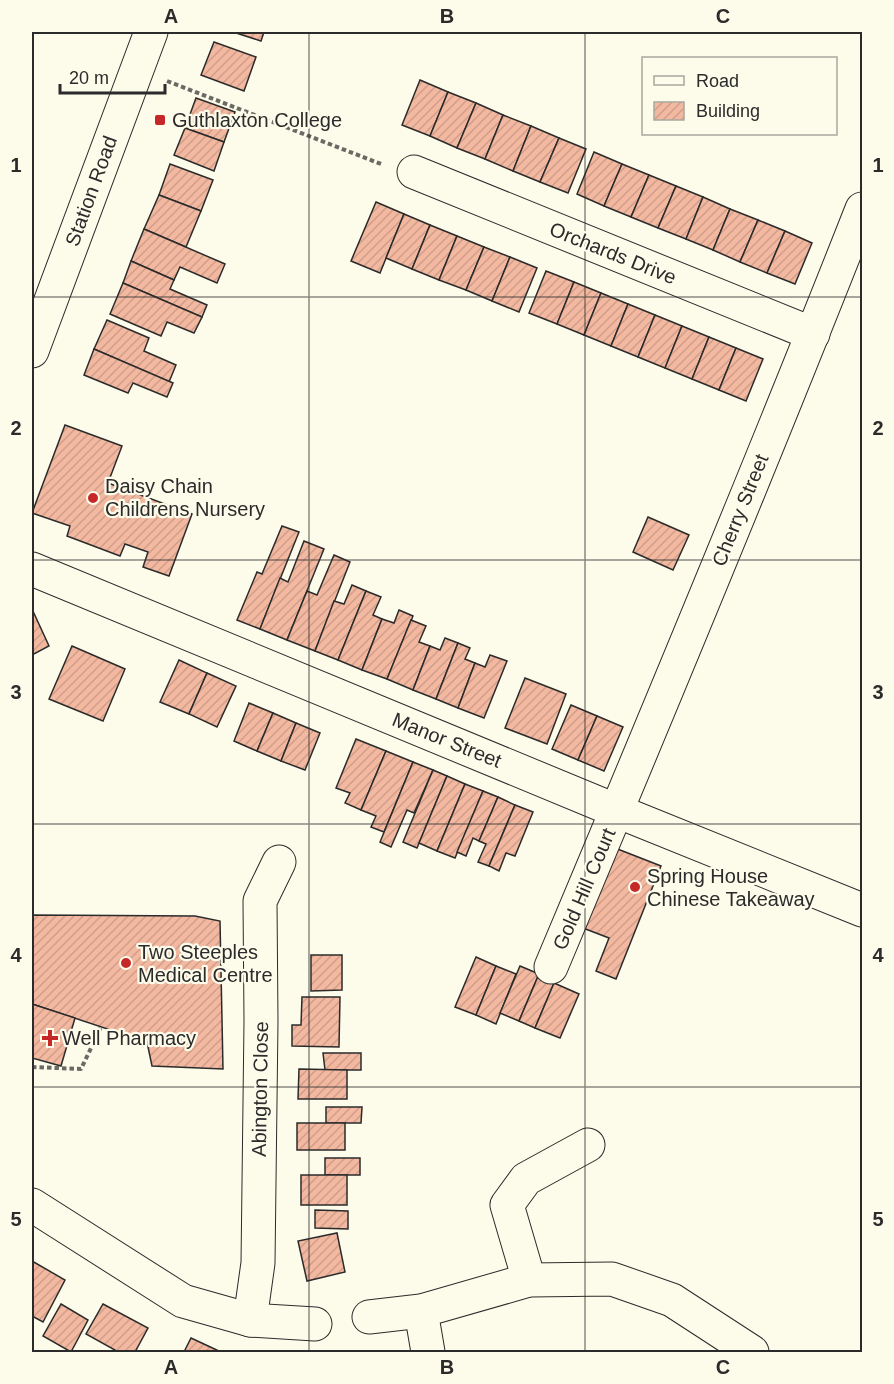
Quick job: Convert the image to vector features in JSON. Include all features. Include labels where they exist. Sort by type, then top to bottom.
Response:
[{"type":"street","name":"Station Road","points":[[32,351],[151,32]]},
{"type":"street","name":"Orchards Drive","points":[[414,172],[813,334]]},
{"type":"street","name":"Cherry Street","points":[[617,811],[862,209]]},
{"type":"street","name":"Manor Street","points":[[32,569],[862,910]]},
{"type":"street","name":"Gold Hill Court","points":[[551,967],[617,811]]},
{"type":"street","name":"Abington Close","points":[[250,1320],[258,1263],[260,901],[279,862]]},
{"type":"street","points":[[530,1280],[507,1205],[526,1179],[588,1144]]},
{"type":"street","points":[[32,1205],[183,1301],[250,1320],[315,1324]]},
{"type":"street","points":[[369,1317],[421,1311],[530,1280],[612,1279],[672,1300],[752,1353]]},
{"type":"street","points":[[421,1311],[429,1353]]},
{"type":"path","points":[[172,83],[374,162],[414,172]]},
{"type":"path","points":[[32,1067],[81,1069],[100,1027]]},
{"type":"building","points":[[233,32],[264,32],[261,41]]},
{"type":"building","points":[[214,42],[256,57],[244,91],[201,75]]},
{"type":"building","points":[[420,80],[448,92],[430,136],[402,125]]},
{"type":"building","points":[[448,92],[476,103],[457,148],[430,136]]},
{"type":"building","points":[[196,98],[235,112],[224,142],[185,128]]},
{"type":"building","points":[[476,103],[503,115],[485,159],[457,148]]},
{"type":"building","points":[[503,115],[531,126],[513,171],[485,159]]},
{"type":"building","points":[[531,126],[559,138],[540,182],[513,171]]},
{"type":"building","points":[[185,128],[224,142],[214,171],[174,155]]},
{"type":"building","points":[[559,138],[586,149],[568,193],[540,182]]},
{"type":"building","points":[[594,152],[622,164],[604,206],[577,194]]},
{"type":"building","points":[[170,164],[213,180],[201,211],[159,195]]},
{"type":"building","points":[[622,164],[649,175],[631,217],[604,206]]},
{"type":"building","points":[[649,175],[676,186],[658,228],[631,217]]},
{"type":"building","points":[[676,186],[703,197],[686,239],[658,228]]},
{"type":"building","points":[[159,195],[201,211],[186,247],[144,229]]},
{"type":"building","points":[[703,197],[730,209],[713,250],[686,239]]},
{"type":"building","points":[[376,202],[404,214],[380,273],[351,261]]},
{"type":"building","points":[[730,209],[758,220],[740,262],[713,250]]},
{"type":"building","points":[[404,214],[430,225],[412,269],[386,258]]},
{"type":"building","points":[[758,220],[785,231],[767,273],[740,262]]},
{"type":"building","points":[[430,225],[457,236],[439,280],[412,269]]},
{"type":"building","points":[[144,229],[225,264],[217,283],[180,267],[174,280],[131,261]]},
{"type":"building","points":[[785,231],[812,243],[795,284],[767,273]]},
{"type":"building","points":[[457,236],[484,247],[466,290],[439,280]]},
{"type":"building","points":[[484,247],[510,257],[492,301],[466,290]]},
{"type":"building","points":[[510,257],[537,268],[519,312],[492,301]]},
{"type":"building","points":[[131,261],[174,280],[170,289],[207,305],[202,317],[123,283]]},
{"type":"building","points":[[546,271],[574,282],[557,324],[529,313]]},
{"type":"building","points":[[574,282],[601,293],[584,335],[557,324]]},
{"type":"building","points":[[123,283],[202,317],[194,333],[167,322],[161,336],[110,314]]},
{"type":"building","points":[[601,293],[628,304],[611,346],[584,335]]},
{"type":"building","points":[[628,304],[655,315],[638,357],[611,346]]},
{"type":"building","points":[[655,315],[682,326],[665,368],[638,357]]},
{"type":"building","points":[[107,320],[149,338],[144,351],[176,365],[169,382],[94,349]]},
{"type":"building","points":[[682,326],[709,337],[692,379],[665,368]]},
{"type":"building","points":[[709,337],[736,348],[719,390],[692,379]]},
{"type":"building","points":[[736,348],[763,359],[746,401],[719,390]]},
{"type":"building","points":[[94,349],[173,383],[167,397],[133,383],[128,393],[84,375]]},
{"type":"building","name":"Daisy Chain Childrens Nursery","points":[[65,425],[122,446],[108,483],[192,514],[169,576],[143,567],[148,552],[125,544],[120,556],[67,536],[70,526],[32,513]]},
{"type":"building","points":[[648,517],[689,535],[673,570],[633,552]]},
{"type":"building","points":[[282,526],[299,532],[260,629],[237,620],[257,572],[262,574]]},
{"type":"building","points":[[304,541],[324,549],[287,640],[260,629],[280,578],[288,582]]},
{"type":"building","points":[[334,555],[350,562],[315,651],[287,640],[307,591],[317,595]]},
{"type":"building","points":[[352,585],[366,591],[338,660],[315,651],[334,601],[344,604]]},
{"type":"building","points":[[366,591],[381,597],[373,615],[382,619],[362,670],[338,660]]},
{"type":"building","points":[[32,609],[49,646],[32,655]]},
{"type":"building","points":[[399,610],[413,616],[387,679],[362,670],[382,619],[394,623]]},
{"type":"building","points":[[411,620],[426,626],[419,642],[430,646],[413,690],[387,679]]},
{"type":"building","points":[[445,638],[458,643],[436,699],[413,690],[430,646],[440,650]]},
{"type":"building","points":[[458,643],[470,648],[465,659],[475,663],[458,708],[436,699]]},
{"type":"building","points":[[72,646],[125,669],[103,721],[49,699]]},
{"type":"building","points":[[490,655],[507,661],[484,718],[458,708],[475,663],[485,667]]},
{"type":"building","points":[[179,660],[207,673],[189,714],[160,702]]},
{"type":"building","points":[[207,673],[236,686],[217,727],[189,714]]},
{"type":"building","points":[[525,678],[566,694],[547,744],[505,728]]},
{"type":"building","points":[[249,703],[273,713],[257,751],[234,741]]},
{"type":"building","points":[[571,705],[597,716],[578,760],[552,749]]},
{"type":"building","points":[[273,713],[296,723],[281,761],[257,751]]},
{"type":"building","points":[[597,716],[623,727],[604,771],[578,760]]},
{"type":"building","points":[[296,723],[320,733],[305,770],[281,761]]},
{"type":"building","points":[[356,739],[386,751],[361,810],[345,803],[350,793],[336,788]]},
{"type":"building","points":[[386,751],[413,762],[384,832],[371,827],[376,816],[361,810]]},
{"type":"building","points":[[413,762],[433,770],[414,813],[407,810],[391,847],[380,842]]},
{"type":"building","points":[[433,770],[447,776],[417,848],[403,842]]},
{"type":"building","points":[[447,776],[465,784],[437,851],[419,843]]},
{"type":"building","points":[[465,784],[483,791],[455,858],[437,851]]},
{"type":"building","points":[[483,791],[498,797],[479,841],[473,838],[466,856],[457,852]]},
{"type":"building","points":[[498,797],[515,805],[489,866],[478,862],[486,844],[479,841]]},
{"type":"building","points":[[515,805],[533,812],[515,856],[506,853],[499,871],[489,866]]},
{"type":"building","points":[[615,848],[661,866],[616,979],[596,971],[609,938],[583,928]]},
{"type":"building","name":"Two Steeples Medical Centre","points":[[32,915],[195,916],[220,921],[223,1069],[152,1066],[147,1042],[32,1004]]},
{"type":"building","points":[[311,955],[342,955],[342,990],[311,991]]},
{"type":"building","points":[[476,957],[496,966],[476,1015],[455,1007]]},
{"type":"building","points":[[496,966],[516,974],[496,1024],[476,1015]]},
{"type":"building","points":[[520,966],[539,974],[519,1021],[500,1013]]},
{"type":"building","points":[[539,974],[555,981],[535,1028],[519,1021]]},
{"type":"building","points":[[554,983],[579,994],[560,1038],[535,1028]]},
{"type":"building","points":[[302,997],[340,997],[339,1047],[292,1046],[292,1025],[301,1025]]},
{"type":"building","name":"Well Pharmacy","points":[[32,1004],[75,1018],[61,1066],[32,1058]]},
{"type":"building","points":[[323,1053],[361,1053],[361,1070],[325,1070]]},
{"type":"building","points":[[299,1069],[347,1070],[347,1099],[298,1099]]},
{"type":"building","points":[[326,1107],[362,1107],[361,1123],[326,1123]]},
{"type":"building","points":[[297,1123],[345,1123],[345,1150],[297,1150]]},
{"type":"building","points":[[325,1158],[360,1158],[360,1175],[325,1175]]},
{"type":"building","points":[[301,1175],[347,1175],[347,1205],[301,1205]]},
{"type":"building","points":[[315,1210],[348,1211],[348,1229],[315,1228]]},
{"type":"building","points":[[337,1233],[345,1272],[307,1281],[298,1241]]},
{"type":"building","points":[[32,1261],[65,1280],[43,1322],[32,1316]]},
{"type":"building","points":[[61,1304],[88,1320],[71,1352],[43,1336]]},
{"type":"building","points":[[103,1304],[148,1328],[135,1352],[114,1352],[115,1350],[86,1334]]},
{"type":"building","points":[[191,1338],[221,1352],[184,1352]]},
{"type":"place","name":"Guthlaxton College","points":[[160,120]]},
{"type":"place","name":"Daisy Chain Childrens Nursery","points":[[93,498]]},
{"type":"place","name":"Spring House Chinese Takeaway","points":[[635,887]]},
{"type":"place","name":"Two Steeples Medical Centre","points":[[126,963]]},
{"type":"place","name":"Well Pharmacy","points":[[50,1038]]}]
